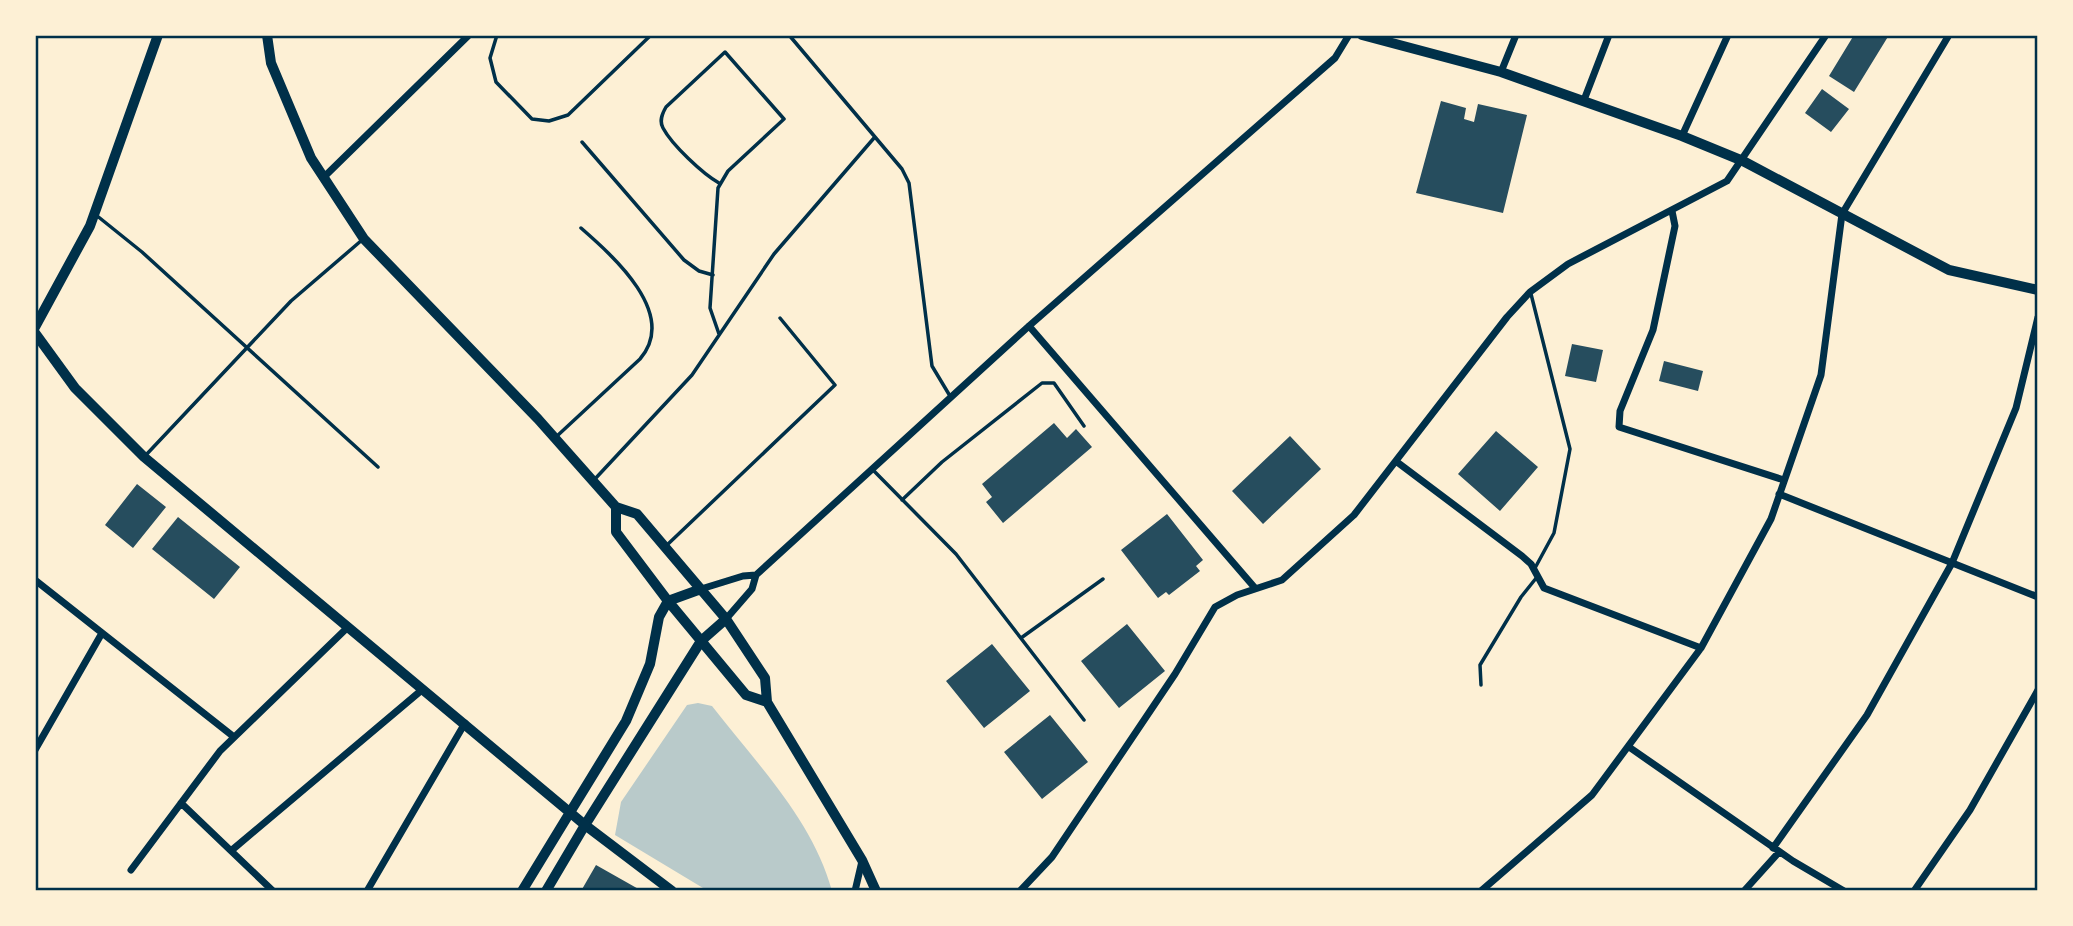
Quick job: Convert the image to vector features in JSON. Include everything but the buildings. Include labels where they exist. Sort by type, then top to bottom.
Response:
[{"type":"main road","points":[[35,333],[75,388],[145,457],[585,825],[546,891]]},
{"type":"main road","points":[[522,891],[569,814]]},
{"type":"street","points":[[35,327],[94,214],[158,35]]},
{"type":"street","points":[[267,35],[271,63],[311,158],[364,239],[555,438],[616,507],[637,514],[726,619],[765,678],[767,702],[862,860],[876,891]]},
{"type":"street","points":[[323,178],[469,35]]},
{"type":"street","points":[[673,891],[585,825],[702,641],[752,589],[756,575],[950,396],[1335,58],[1349,35]]},
{"type":"street","points":[[1363,35],[1501,72],[1682,136],[1743,161],[1949,270],[2038,290]]},
{"type":"street","points":[[1501,72],[1516,35]]},
{"type":"street","points":[[1584,100],[1608,35]]},
{"type":"street","points":[[1682,136],[1728,35]]},
{"type":"street","points":[[1020,891],[1052,857],[1175,674],[1215,607],[1282,580],[1354,515],[1397,463],[1507,317],[1531,292],[1590,251],[1727,181],[1826,35]]},
{"type":"street","points":[[1481,891],[1592,795],[1701,648],[1771,519],[1821,375],[1842,214],[1949,35]]},
{"type":"street","points":[[1672,211],[1675,226],[1653,330],[1620,411],[1619,428],[1784,480]]},
{"type":"street","points":[[1744,891],[1776,850],[1867,715],[1952,563],[2016,408],[2038,317]]},
{"type":"street","points":[[1029,326],[1255,589]]},
{"type":"street","points":[[1397,463],[1522,556],[1544,588],[1566,599],[1701,648]]},
{"type":"street","points":[[1779,495],[2038,597]]},
{"type":"street","points":[[616,507],[616,532],[668,601],[746,695],[767,702]]},
{"type":"street","points":[[569,814],[626,721],[650,664],[659,617],[668,601],[743,576],[756,575]]},
{"type":"street","points":[[35,580],[234,737]]},
{"type":"street","points":[[131,870],[234,737],[348,627]]},
{"type":"street","points":[[35,750],[102,633]]},
{"type":"street","points":[[232,850],[423,689]]},
{"type":"street","points":[[1914,891],[1970,810],[2038,690]]},
{"type":"street","points":[[367,891],[465,723]]},
{"type":"street","points":[[1629,747],[1776,850],[1844,891]]},
{"type":"street","points":[[181,803],[273,891]]},
{"type":"street","points":[[855,891],[862,860]]},
{"type":"lane","points":[[497,35],[490,58],[496,82],[532,119],[548,121],[568,115],[651,35]]},
{"type":"lane","points":[[789,35],[902,170],[909,183],[932,366],[950,396]]},
{"type":"lane","points":[[719,183],[698,167],[663,129],[661,119],[666,107],[725,52],[784,119],[728,171],[719,183],[710,308],[719,334]]},
{"type":"lane","points":[[593,481],[671,399],[774,254],[874,138]]},
{"type":"lane","points":[[582,142],[684,260],[699,271],[713,275]]},
{"type":"lane","points":[[94,214],[142,252],[378,467]]},
{"type":"lane","points":[[555,438],[640,359],[649,345],[653,331],[652,316],[630,280],[581,228]]},
{"type":"lane","points":[[145,457],[291,301],[364,239]]},
{"type":"lane","points":[[1481,685],[1480,665],[1535,573],[1554,533],[1570,449],[1531,292]]},
{"type":"lane","points":[[666,547],[835,385],[780,318]]},
{"type":"lane","points":[[902,500],[942,462],[1042,383],[1054,383],[1084,426]]},
{"type":"lane","points":[[872,469],[956,554],[1084,720]]},
{"type":"lane","points":[[1021,638],[1102,579]]},
{"type":"shaded area","points":[[698,703],[712,706],[781,793],[811,840],[832,891],[708,891],[615,835],[621,802],[687,705]]}]
